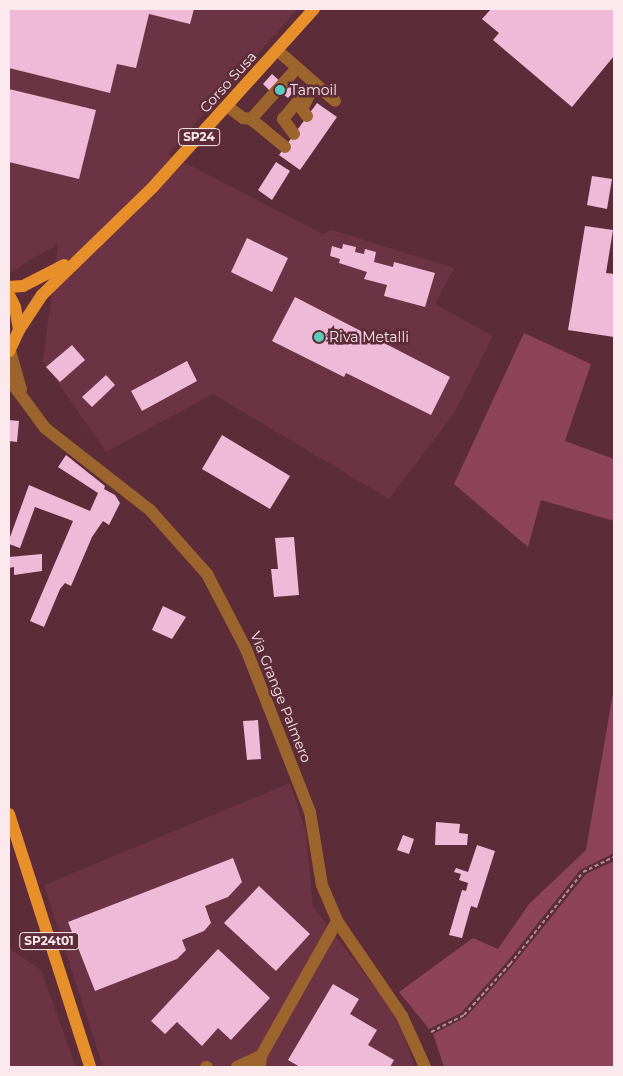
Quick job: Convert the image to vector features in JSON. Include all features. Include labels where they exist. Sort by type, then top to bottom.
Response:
[{"type":"main road","name":"Corso Susa","points":[[19,330],[42,294],[77,258],[124,217],[314,9]]},
{"type":"main road","name":"Corso Susa","points":[[9,287],[23,286],[38,281],[77,258]]},
{"type":"main road","points":[[9,295],[17,312],[19,330]]},
{"type":"main road","name":"SP24","points":[[9,351],[19,330]]},
{"type":"main road","name":"SP24t01","points":[[9,814],[90,1067]]},
{"type":"street","points":[[278,50],[297,68],[313,88],[335,101]]},
{"type":"street","points":[[251,119],[297,68]]},
{"type":"street","points":[[307,116],[302,109],[313,88]]},
{"type":"street","points":[[294,134],[283,119],[302,96],[313,88]]},
{"type":"street","points":[[227,106],[244,118],[251,119],[285,147]]},
{"type":"street","name":"Via Grange Palmero","points":[[9,351],[22,394]]},
{"type":"street","name":"Via Grange Palmero","points":[[9,379],[22,394],[45,428],[150,510],[207,574],[246,650],[310,812],[322,885],[337,921],[402,1016],[425,1067]]},
{"type":"street","points":[[238,1067],[261,1061],[337,921]]},
{"type":"path","points":[[431,1032],[464,1015],[510,964],[583,872],[614,857]]},
{"type":"shaded area","points":[[9,9],[298,9],[168,154],[323,234],[332,230],[454,268],[435,304],[493,336],[455,412],[389,499],[213,394],[106,452],[43,361],[58,244],[9,273]]},
{"type":"shaded area","points":[[524,333],[591,364],[565,441],[614,459],[614,521],[541,500],[528,547],[454,484]]},
{"type":"shaded area","points":[[614,687],[614,853],[580,870],[507,962],[461,1013],[429,1029],[399,992],[473,938],[498,949],[529,904],[586,850]]},
{"type":"shaded area","points":[[290,783],[306,833],[313,906],[398,1018],[415,1067],[103,1067],[44,885]]},
{"type":"shaded area","points":[[614,861],[614,1067],[444,1067],[433,1034],[466,1017],[512,966],[586,874]]},
{"type":"shaded area","points":[[9,948],[41,970],[76,1067],[9,1067]]},
{"type":"building","points":[[9,9],[194,9],[190,24],[149,14],[136,68],[117,64],[110,93],[9,68]]},
{"type":"building","points":[[491,9],[614,9],[614,56],[572,107],[493,40],[499,33],[482,19]]},
{"type":"building","points":[[272,74],[282,83],[272,93],[263,84]]},
{"type":"building","points":[[291,84],[296,89],[288,98],[283,94]]},
{"type":"building","points":[[9,89],[96,110],[79,179],[9,162]]},
{"type":"building","points":[[317,103],[337,117],[300,170],[279,155]]},
{"type":"building","points":[[276,162],[290,171],[272,200],[258,190]]},
{"type":"building","points":[[592,176],[612,179],[607,209],[587,205]]},
{"type":"building","points":[[585,226],[613,230],[606,273],[614,274],[614,337],[568,330]]},
{"type":"building","points":[[247,238],[288,258],[272,292],[231,272]]},
{"type":"building","points":[[343,244],[356,247],[355,252],[364,254],[365,249],[376,252],[374,262],[393,267],[394,262],[435,273],[425,307],[384,296],[387,285],[364,279],[367,272],[339,263],[340,259],[330,256],[332,246],[342,249]]},
{"type":"building","points":[[295,297],[450,377],[431,415],[346,373],[344,377],[272,341]]},
{"type":"building","points":[[72,345],[85,360],[60,382],[46,367]]},
{"type":"building","points":[[187,361],[197,381],[142,411],[131,391]]},
{"type":"building","points":[[106,375],[115,385],[92,407],[82,397]]},
{"type":"building","points":[[9,420],[19,421],[17,442],[9,441]]},
{"type":"building","points":[[222,435],[290,476],[270,509],[202,469]]},
{"type":"building","points":[[66,455],[105,486],[104,489],[115,495],[120,503],[109,525],[103,521],[92,537],[71,586],[65,583],[60,589],[44,627],[30,621],[73,521],[35,507],[20,548],[9,544],[9,540],[29,485],[90,511],[98,493],[58,467]]},
{"type":"building","points":[[294,537],[299,595],[274,597],[271,569],[278,569],[275,538]]},
{"type":"building","points":[[42,554],[42,571],[14,575],[14,567],[9,568],[9,557]]},
{"type":"building","points":[[163,606],[186,617],[172,639],[152,630]]},
{"type":"building","points":[[258,720],[261,759],[247,760],[243,721]]},
{"type":"building","points":[[436,822],[460,824],[459,833],[468,834],[467,845],[435,845]]},
{"type":"building","points":[[403,835],[414,839],[409,854],[397,850]]},
{"type":"building","points":[[477,845],[495,851],[477,908],[471,906],[462,938],[449,935],[462,890],[466,891],[468,883],[459,880],[461,874],[454,872],[456,868],[468,872]]},
{"type":"building","points":[[233,858],[242,882],[228,897],[205,906],[211,923],[204,931],[182,940],[186,950],[177,959],[95,991],[68,922]]},
{"type":"building","points":[[259,886],[310,934],[276,971],[224,923]]},
{"type":"building","points":[[218,949],[270,998],[231,1040],[218,1028],[202,1046],[177,1022],[165,1034],[151,1021]]},
{"type":"building","points":[[333,984],[359,999],[350,1014],[377,1030],[368,1045],[394,1060],[390,1067],[300,1067],[288,1060]]},
{"type":"place","name":"Tamoil","points":[[280,90]]},
{"type":"place","name":"Riva Metalli","points":[[319,337]]}]
